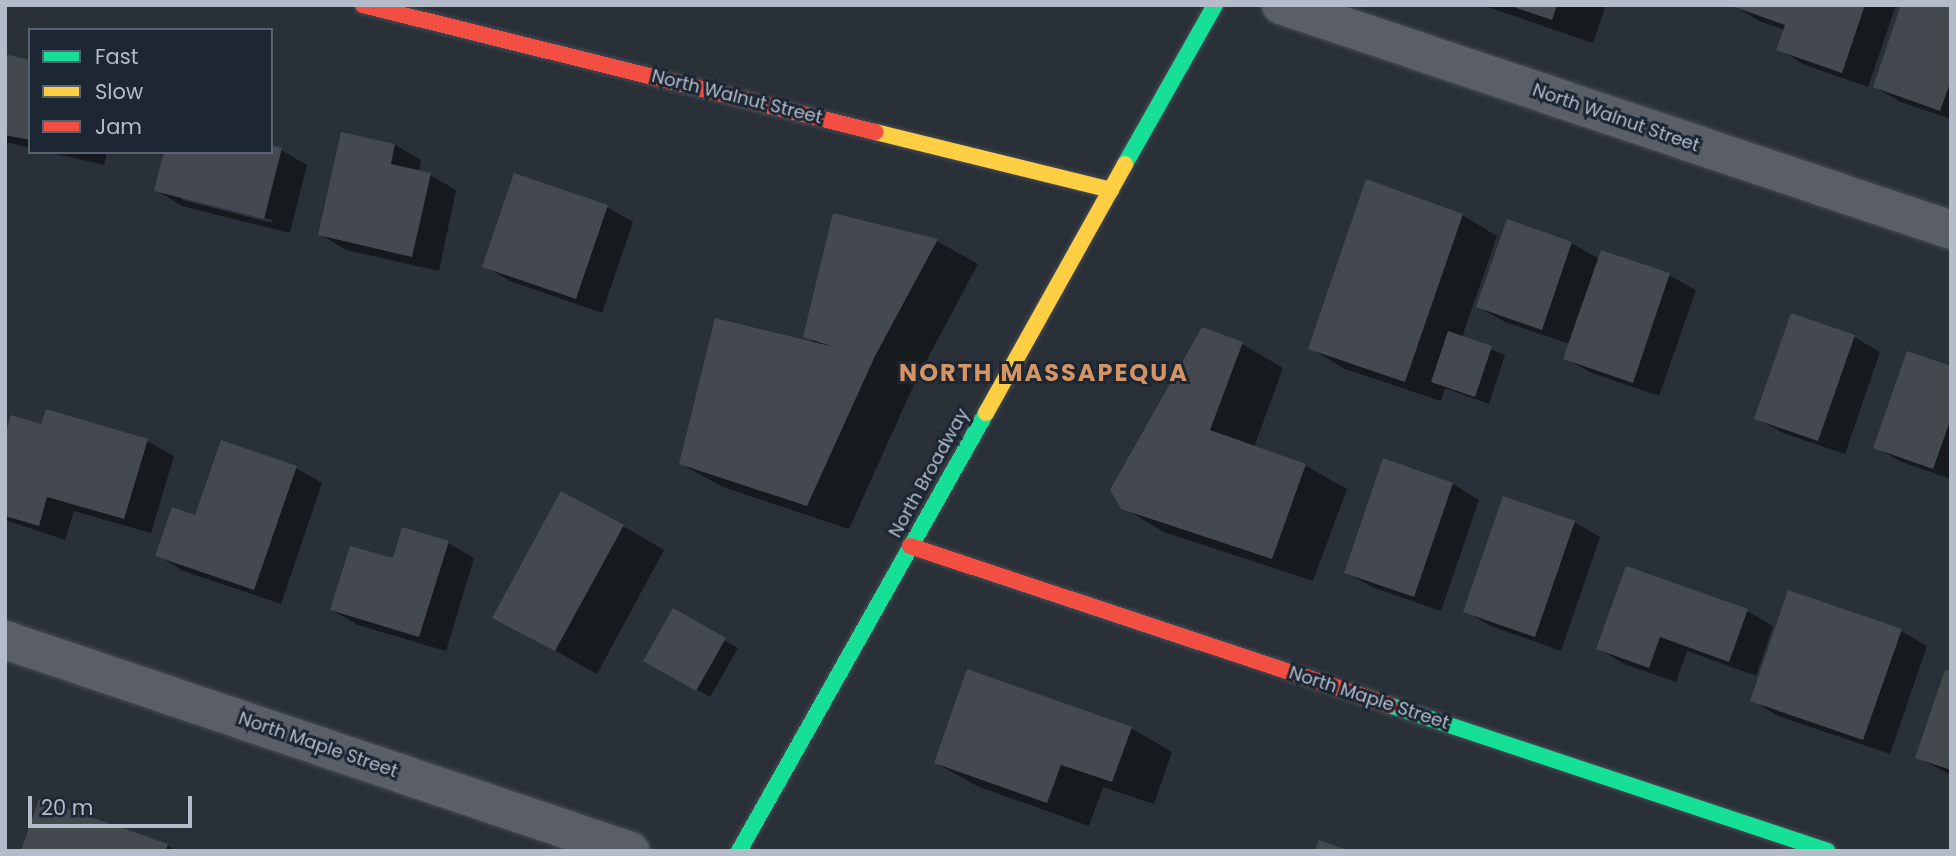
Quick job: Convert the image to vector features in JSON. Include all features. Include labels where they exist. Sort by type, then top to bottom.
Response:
[{"type":"street","name":"North Walnut Street","points":[[363,5],[1111,190]]},
{"type":"street","name":"North Broadway","points":[[739,851],[1215,5]]},
{"type":"street","name":"North Walnut Street","points":[[1281,5],[1951,230]]},
{"type":"street","name":"North Maple Street","points":[[910,546],[1827,851]]},
{"type":"street","name":"North Maple Street","points":[[5,640],[630,851]]},
{"type":"building","points":[[1508,5],[1557,5],[1552,20]]},
{"type":"building","points":[[1729,5],[1865,5],[1842,73],[1776,50],[1785,25]]},
{"type":"building","points":[[1901,5],[1951,5],[1951,80],[1940,111],[1873,87]]},
{"type":"building","points":[[5,54],[28,60],[28,140],[5,135]]},
{"type":"building","points":[[341,132],[395,144],[391,164],[431,173],[412,257],[318,235]]},
{"type":"building","points":[[273,146],[282,148],[264,219],[154,191],[163,154],[273,154]]},
{"type":"building","points":[[514,173],[608,205],[576,299],[482,267]]},
{"type":"building","points":[[1366,179],[1463,214],[1405,382],[1308,349]]},
{"type":"building","points":[[833,213],[938,239],[875,356],[807,506],[679,464],[715,318],[834,347],[803,337]]},
{"type":"building","points":[[1507,219],[1572,242],[1542,330],[1476,307]]},
{"type":"building","points":[[1601,250],[1670,273],[1633,383],[1563,359]]},
{"type":"building","points":[[1791,313],[1855,335],[1818,441],[1754,419]]},
{"type":"building","points":[[1202,327],[1243,342],[1210,430],[1306,464],[1272,559],[1121,509],[1110,490]]},
{"type":"building","points":[[1448,331],[1492,346],[1475,397],[1431,382]]},
{"type":"building","points":[[1907,351],[1951,366],[1951,418],[1933,469],[1873,448]]},
{"type":"building","points":[[46,409],[148,439],[124,519],[47,497],[39,526],[5,516],[5,435],[11,415],[41,424]]},
{"type":"building","points":[[221,440],[297,466],[254,590],[155,556],[172,507],[195,515]]},
{"type":"building","points":[[1383,458],[1453,483],[1414,597],[1344,573]]},
{"type":"building","points":[[561,491],[624,525],[555,651],[492,618]]},
{"type":"building","points":[[1503,496],[1575,521],[1535,637],[1463,612]]},
{"type":"building","points":[[402,527],[449,541],[419,637],[330,610],[350,546],[393,558]]},
{"type":"building","points":[[1626,566],[1748,609],[1729,662],[1660,637],[1649,668],[1596,649]]},
{"type":"building","points":[[1788,590],[1902,629],[1863,740],[1750,701]]},
{"type":"building","points":[[673,608],[726,638],[696,691],[643,661]]},
{"type":"building","points":[[967,669],[1132,727],[1112,782],[1061,765],[1047,803],[934,763]]},
{"type":"building","points":[[1945,670],[1951,671],[1951,770],[1915,758]]},
{"type":"building","points":[[39,799],[168,844],[166,851],[21,851]]},
{"type":"building","points":[[1319,840],[1347,850],[1347,851],[1315,851]]},
{"type":"traffic: fast","points":[[1125,164],[1215,5]]},
{"type":"traffic: fast","points":[[739,851],[986,413]]},
{"type":"traffic: fast","points":[[1389,705],[1827,851]]},
{"type":"traffic: slow","points":[[875,132],[1111,190]]},
{"type":"traffic: slow","points":[[986,413],[1125,164]]},
{"type":"traffic: jam","points":[[363,5],[875,132]]},
{"type":"traffic: jam","points":[[910,546],[1389,705]]},
{"type":"district","name":"NORTH MASSAPEQUA","points":[[1044,373]]}]
